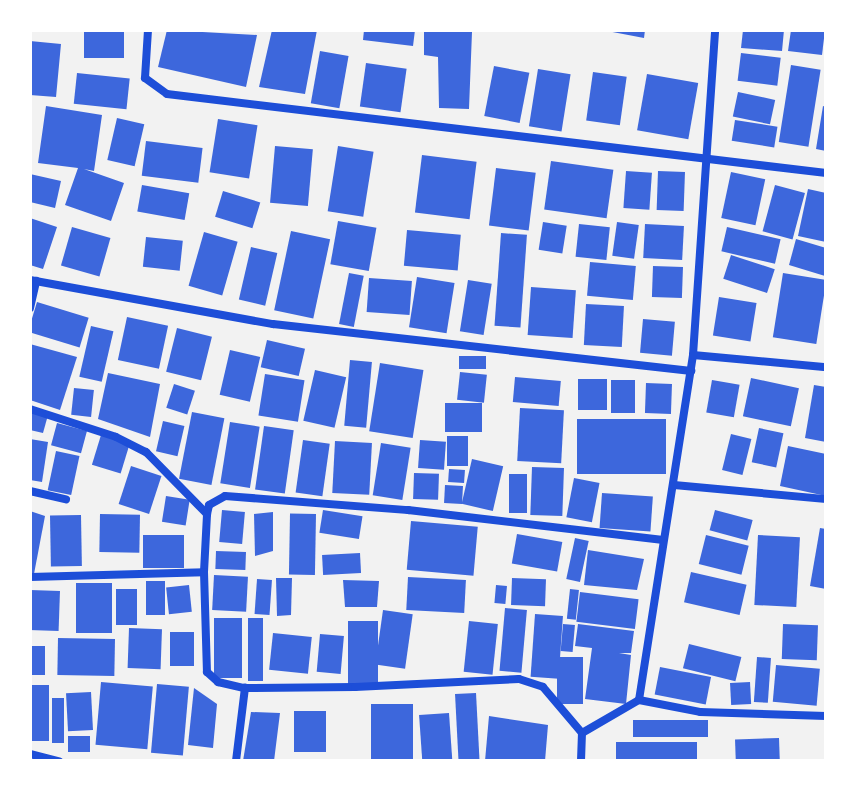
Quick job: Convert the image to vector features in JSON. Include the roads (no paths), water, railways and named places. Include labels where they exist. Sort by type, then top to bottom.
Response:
[{"type":"street","points":[[148,30],[145,78],[167,94],[297,114],[826,173]]},
{"type":"street","points":[[639,700],[693,355],[715,30]]},
{"type":"street","points":[[30,308],[33,281],[273,324],[691,371]]},
{"type":"street","points":[[693,355],[826,367]]},
{"type":"street","points":[[30,409],[116,437],[146,452],[207,514]]},
{"type":"street","points":[[674,485],[826,499]]},
{"type":"street","points":[[30,491],[66,499]]},
{"type":"street","points":[[581,761],[582,733],[543,687],[529,680],[245,688],[218,682],[207,672],[204,572],[209,505],[225,496],[265,498],[663,540]]},
{"type":"street","points":[[30,577],[204,572]]},
{"type":"street","points":[[236,761],[245,688]]},
{"type":"street","points":[[582,733],[639,700],[700,712],[826,716]]},
{"type":"street","points":[[30,754],[59,761]]}]
